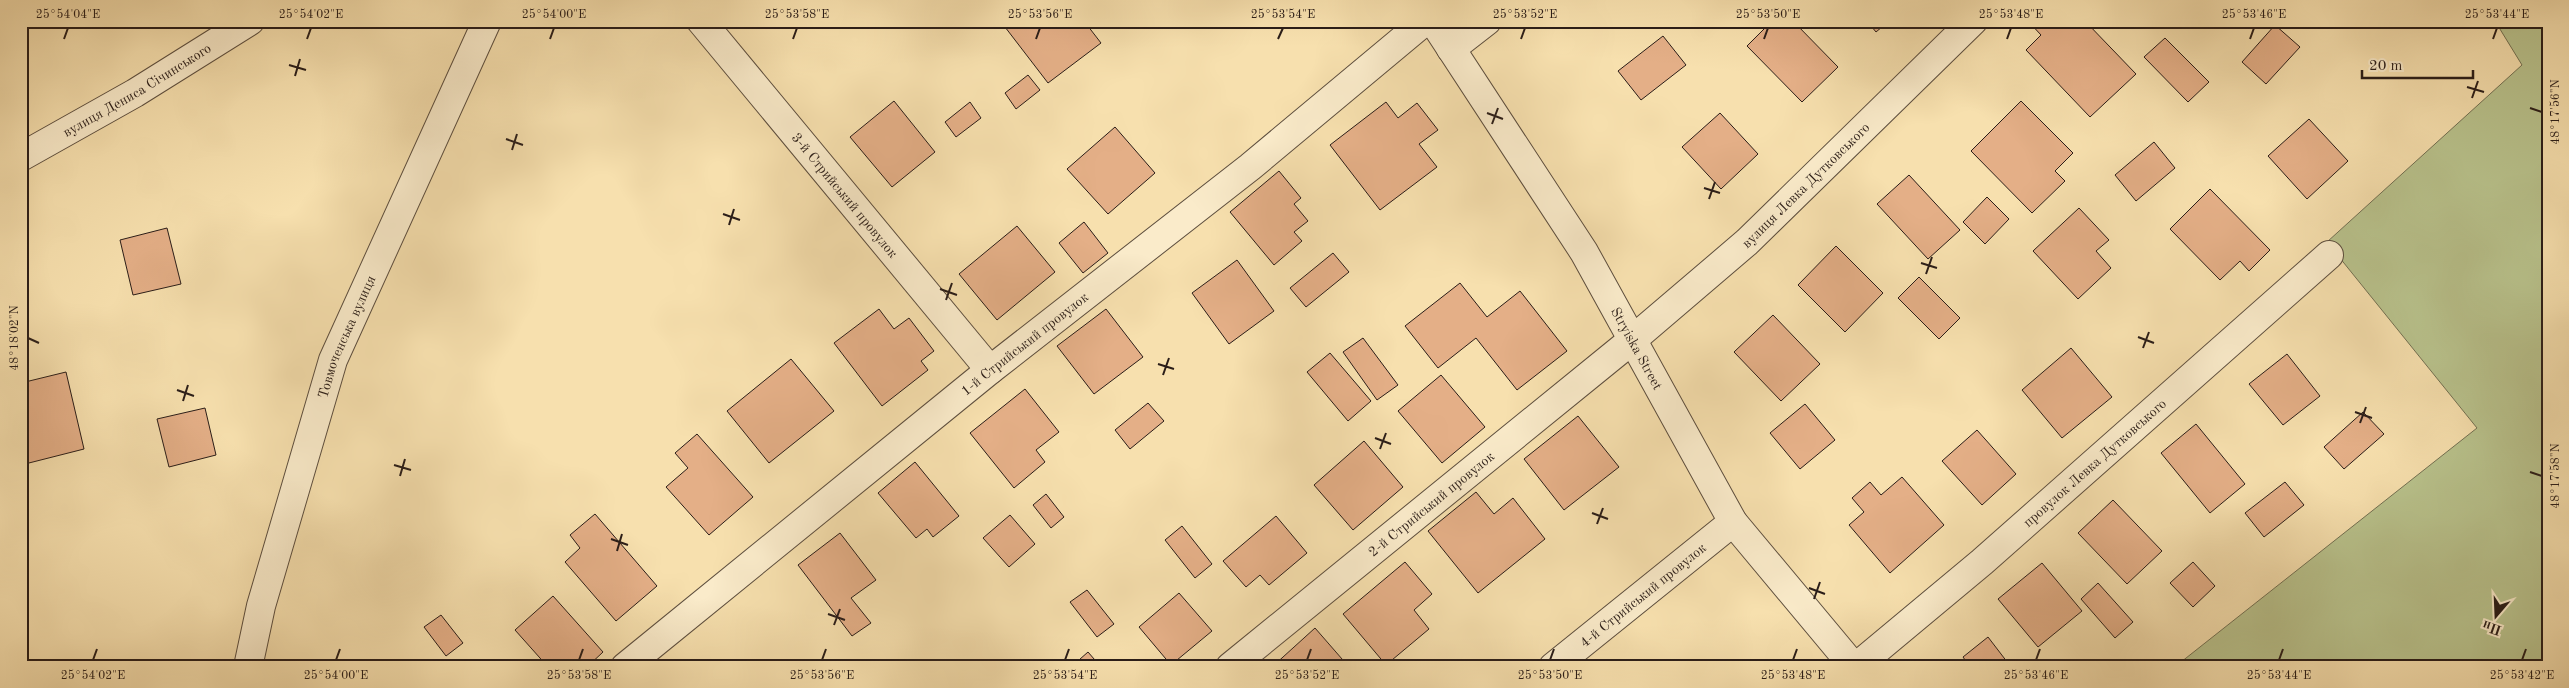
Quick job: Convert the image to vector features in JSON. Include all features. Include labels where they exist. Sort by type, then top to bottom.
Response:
[{"type":"street","name":"вулиця Дениса Січинського","points":[[21,157],[135,93],[250,21]]},
{"type":"street","name":"Товмоченська вулиця","points":[[248,667],[261,606],[333,360],[487,21]]},
{"type":"street","name":"3-й Стрийський провулок","points":[[701,21],[990,370]]},
{"type":"street","name":"1-й Стрийський провулок","points":[[625,667],[990,370],[1250,167],[1425,21]]},
{"type":"street","name":"Stryiska Street","points":[[1433,21],[1584,252],[1631,341],[1733,522],[1855,667]]},
{"type":"street","points":[[1452,49],[1487,21]]},
{"type":"street","name":"вулиця Левка Дутковського","points":[[1631,341],[1747,242],[1973,21]]},
{"type":"street","name":"провулок Левка Дутковського","points":[[1855,667],[1982,562],[2329,255]]},
{"type":"street","name":"2-й Стрийський провулок","points":[[1230,667],[1631,341]]},
{"type":"street","name":"4-й Стрийський провулок","points":[[1553,667],[1733,522]]},
{"type":"green space","points":[[2495,21],[2548,21],[2548,667],[2185,667],[2181,662],[2477,428],[2327,242],[2522,65]]},
{"type":"building","points":[[1013,21],[1084,21],[1101,43],[1048,83],[1005,27]]},
{"type":"building","points":[[1772,21],[1793,21],[1838,67],[1802,102],[1747,46]]},
{"type":"building","points":[[1867,21],[1889,21],[1876,32]]},
{"type":"building","points":[[2028,21],[2085,21],[2136,74],[2090,117],[2026,50],[2041,35]]},
{"type":"building","points":[[2275,25],[2300,47],[2266,84],[2242,62]]},
{"type":"building","points":[[1663,36],[1686,65],[1641,100],[1618,71]]},
{"type":"building","points":[[2165,38],[2209,82],[2188,102],[2144,57]]},
{"type":"building","points":[[1028,75],[1040,90],[1016,109],[1005,93]]},
{"type":"building","points":[[894,101],[935,152],[892,187],[850,137]]},
{"type":"building","points":[[2021,101],[2073,153],[2055,171],[2065,181],[2032,213],[1971,151]]},
{"type":"building","points":[[970,102],[981,118],[956,137],[945,122]]},
{"type":"building","points":[[1386,102],[1398,118],[1417,103],[1438,130],[1419,144],[1437,167],[1380,210],[1330,145]]},
{"type":"building","points":[[1720,113],[1758,154],[1721,189],[1682,147]]},
{"type":"building","points":[[2309,119],[2348,161],[2307,199],[2268,156]]},
{"type":"building","points":[[1115,127],[1155,173],[1108,214],[1067,169]]},
{"type":"building","points":[[2154,142],[2175,168],[2136,201],[2115,175]]},
{"type":"building","points":[[1279,171],[1301,198],[1294,204],[1308,221],[1294,232],[1302,241],[1274,265],[1230,212]]},
{"type":"building","points":[[1909,175],[1960,230],[1928,259],[1877,204]]},
{"type":"building","points":[[2210,189],[2270,250],[2249,271],[2240,261],[2220,280],[2170,229]]},
{"type":"building","points":[[1987,197],[2009,219],[1985,244],[1963,222]]},
{"type":"building","points":[[2079,208],[2109,240],[2096,251],[2111,268],[2078,299],[2033,251]]},
{"type":"building","points":[[1084,222],[1108,253],[1083,273],[1059,243]]},
{"type":"building","points":[[1017,226],[1055,272],[997,320],[959,274]]},
{"type":"building","points":[[167,228],[181,284],[133,295],[120,240]]},
{"type":"building","points":[[1836,246],[1883,293],[1845,332],[1798,285]]},
{"type":"building","points":[[1333,253],[1349,272],[1306,307],[1290,288]]},
{"type":"building","points":[[1237,260],[1274,311],[1229,344],[1192,293]]},
{"type":"building","points":[[1919,277],[1960,318],[1939,339],[1898,298]]},
{"type":"building","points":[[1460,283],[1487,317],[1520,291],[1567,351],[1517,390],[1476,338],[1438,368],[1405,326]]},
{"type":"building","points":[[879,309],[894,329],[909,318],[934,351],[921,361],[928,370],[882,406],[834,343]]},
{"type":"building","points":[[1106,309],[1143,357],[1094,394],[1057,346]]},
{"type":"building","points":[[1773,315],[1820,364],[1781,401],[1734,352]]},
{"type":"building","points":[[1363,338],[1398,385],[1377,400],[1343,352]]},
{"type":"building","points":[[2071,348],[2112,397],[2062,438],[2022,390]]},
{"type":"building","points":[[1330,353],[1371,401],[1348,421],[1307,372]]},
{"type":"building","points":[[2287,354],[2320,396],[2283,425],[2249,384]]},
{"type":"building","points":[[791,359],[834,411],[769,463],[727,411]]},
{"type":"building","points":[[66,372],[84,449],[21,465],[21,383]]},
{"type":"building","points":[[1441,375],[1485,427],[1442,463],[1398,411]]},
{"type":"building","points":[[1025,389],[1059,432],[1036,450],[1045,462],[1014,488],[970,433]]},
{"type":"building","points":[[1148,403],[1164,421],[1130,449],[1115,430]]},
{"type":"building","points":[[1805,404],[1835,440],[1800,469],[1770,433]]},
{"type":"building","points":[[205,408],[216,455],[169,467],[157,419]]},
{"type":"building","points":[[2363,412],[2384,434],[2344,469],[2324,447]]},
{"type":"building","points":[[1578,416],[1619,467],[1564,510],[1524,459]]},
{"type":"building","points":[[2196,424],[2245,484],[2210,513],[2161,453]]},
{"type":"building","points":[[1977,430],[2016,474],[1982,505],[1942,461]]},
{"type":"building","points":[[697,434],[753,497],[709,535],[666,487],[688,468],[675,453]]},
{"type":"building","points":[[1364,441],[1403,487],[1353,530],[1314,485]]},
{"type":"building","points":[[915,462],[959,516],[933,537],[927,529],[916,538],[878,493]]},
{"type":"building","points":[[1902,477],[1944,525],[1890,573],[1849,525],[1864,512],[1852,498],[1870,482],[1881,495]]},
{"type":"building","points":[[2285,482],[2304,505],[2264,537],[2245,513]]},
{"type":"building","points":[[1476,492],[1494,514],[1513,498],[1545,539],[1478,593],[1428,531]]},
{"type":"building","points":[[1046,494],[1064,517],[1051,528],[1033,505]]},
{"type":"building","points":[[2113,500],[2162,551],[2127,584],[2078,533]]},
{"type":"building","points":[[595,514],[657,586],[616,621],[565,562],[580,548],[570,535]]},
{"type":"building","points":[[1010,515],[1035,544],[1009,567],[983,538]]},
{"type":"building","points":[[1276,516],[1307,553],[1269,585],[1260,575],[1246,587],[1223,561]]},
{"type":"building","points":[[1182,526],[1212,564],[1195,578],[1165,540]]},
{"type":"building","points":[[840,533],[876,580],[851,598],[871,623],[852,636],[798,565]]},
{"type":"building","points":[[1405,562],[1432,594],[1414,610],[1429,629],[1386,665],[1343,614]]},
{"type":"building","points":[[2193,562],[2215,586],[2193,607],[2170,583]]},
{"type":"building","points":[[2042,563],[2082,611],[2038,647],[1998,599]]},
{"type":"building","points":[[2098,583],[2133,622],[2115,638],[2081,599]]},
{"type":"building","points":[[1087,590],[1114,624],[1097,637],[1070,602]]},
{"type":"building","points":[[1179,593],[1212,631],[1171,665],[1139,627]]},
{"type":"building","points":[[553,596],[603,652],[587,667],[548,667],[515,630]]},
{"type":"building","points":[[441,615],[463,643],[446,656],[424,627]]},
{"type":"building","points":[[1315,628],[1349,667],[1272,667]]},
{"type":"building","points":[[1988,637],[2011,667],[1970,667],[1963,657]]},
{"type":"building","points":[[1088,652],[1101,667],[1071,667]]}]
